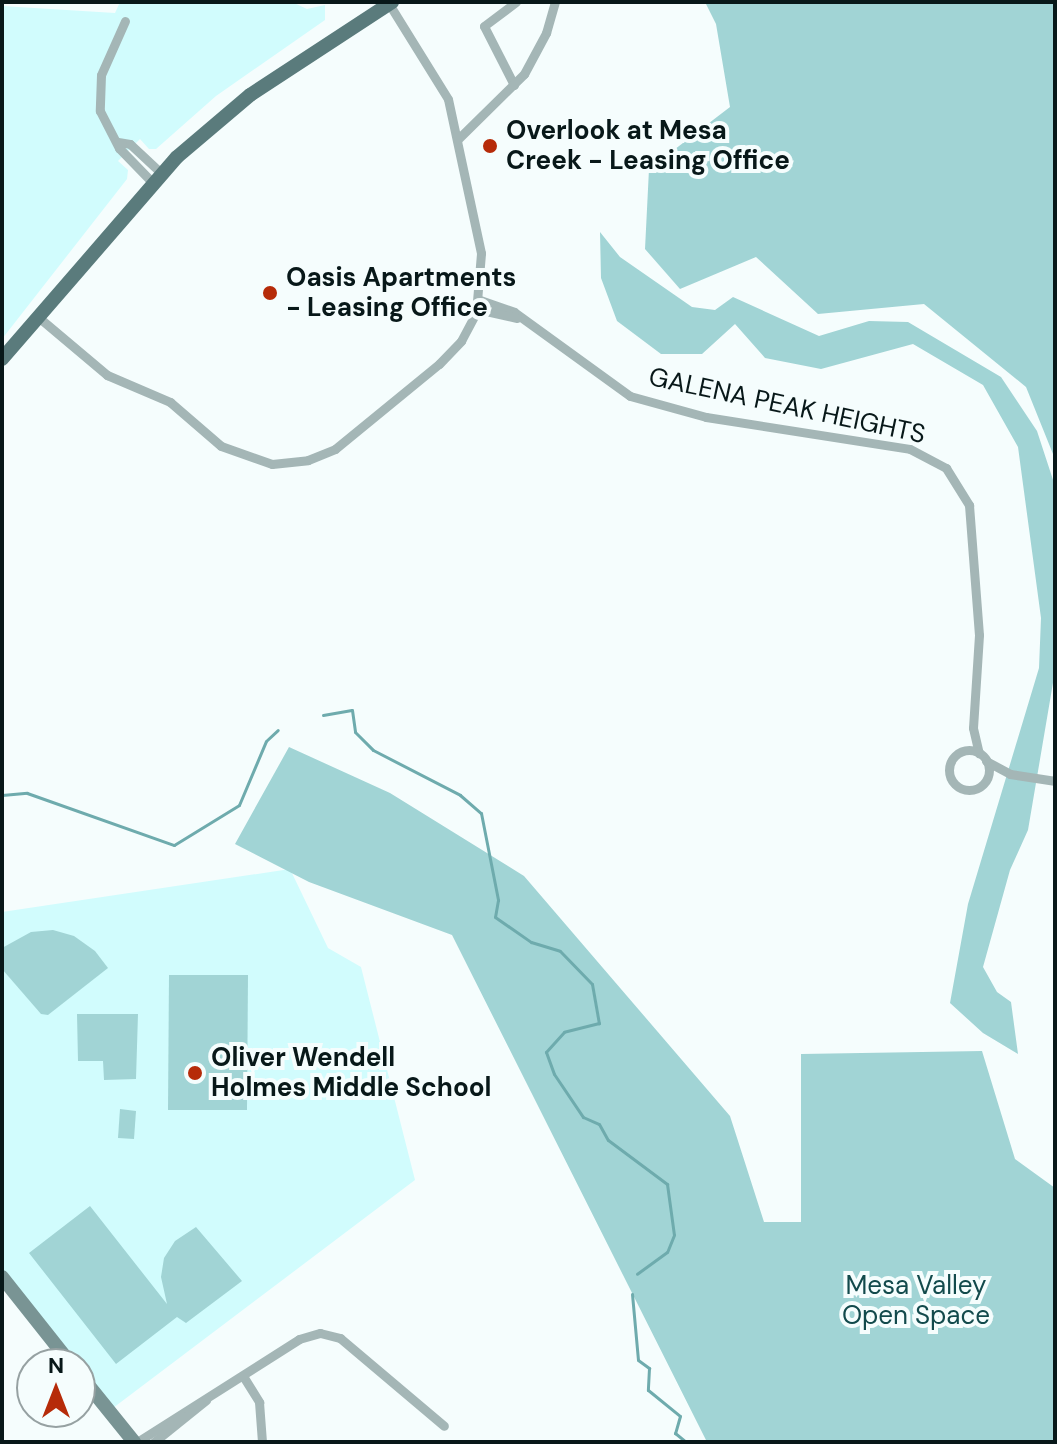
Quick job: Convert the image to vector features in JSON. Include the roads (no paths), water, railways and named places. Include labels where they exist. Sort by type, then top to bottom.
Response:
[{"type":"main road","points":[[2,359],[156,177],[250,95],[390,3]]},
{"type":"main road","points":[[2,1277],[58,1348]]},
{"type":"main road","points":[[96,1394],[135,1442]]},
{"type":"street","points":[[514,85],[484,26],[516,2]]},
{"type":"street","points":[[458,139],[514,85],[546,33],[555,2]]},
{"type":"street","points":[[37,316],[107,375],[170,402],[221,446],[259,462],[284,464],[321,456],[351,437],[451,353],[478,304],[481,253],[458,139],[444,88],[390,3]]},
{"type":"street","points":[[125,21],[99,88],[100,111],[118,142],[130,144],[156,177]]},
{"type":"street","name":"GALENA PEAK HEIGHTS","points":[[478,304],[517,318],[630,396],[706,417],[910,449],[946,468],[969,505],[979,635],[973,728]]},
{"type":"street","points":[[973,728],[963,751],[949,765],[952,781],[968,790],[1010,774]]},
{"type":"street","points":[[973,728],[982,757],[985,783]]},
{"type":"street","points":[[963,751],[982,757],[1010,774],[1055,781]]},
{"type":"street","points":[[154,1442],[206,1400],[305,1335],[326,1333],[340,1338],[444,1426]]},
{"type":"street","points":[[243,1376],[259,1402],[262,1442]]},
{"type":"street","points":[[135,1442],[168,1428]]},
{"type":"waterway","points":[[323,715],[352,710],[355,732],[373,750],[460,795],[481,813],[498,900],[495,917],[531,942],[560,951],[592,984],[599,1023],[564,1032],[546,1052],[554,1074],[583,1117],[599,1124],[608,1140],[667,1184],[674,1235],[667,1252],[637,1274]]},
{"type":"waterway","points":[[2,795],[27,793],[174,845],[239,805],[266,741],[278,730]]},
{"type":"waterway","points":[[632,1294],[638,1360],[649,1368],[648,1390],[680,1416],[675,1433],[686,1442]]},
{"type":"place","name":"Overlook at Mesa Creek - Leasing Office","points":[[490,146]]},
{"type":"place","name":"Oasis Apartments - Leasing Office","points":[[270,293]]},
{"type":"place","name":"Oliver Wendell Holmes Middle School","points":[[195,1073]]},
{"type":"park label","name":"Mesa Valley Open Space","points":[[916,1301]]}]
